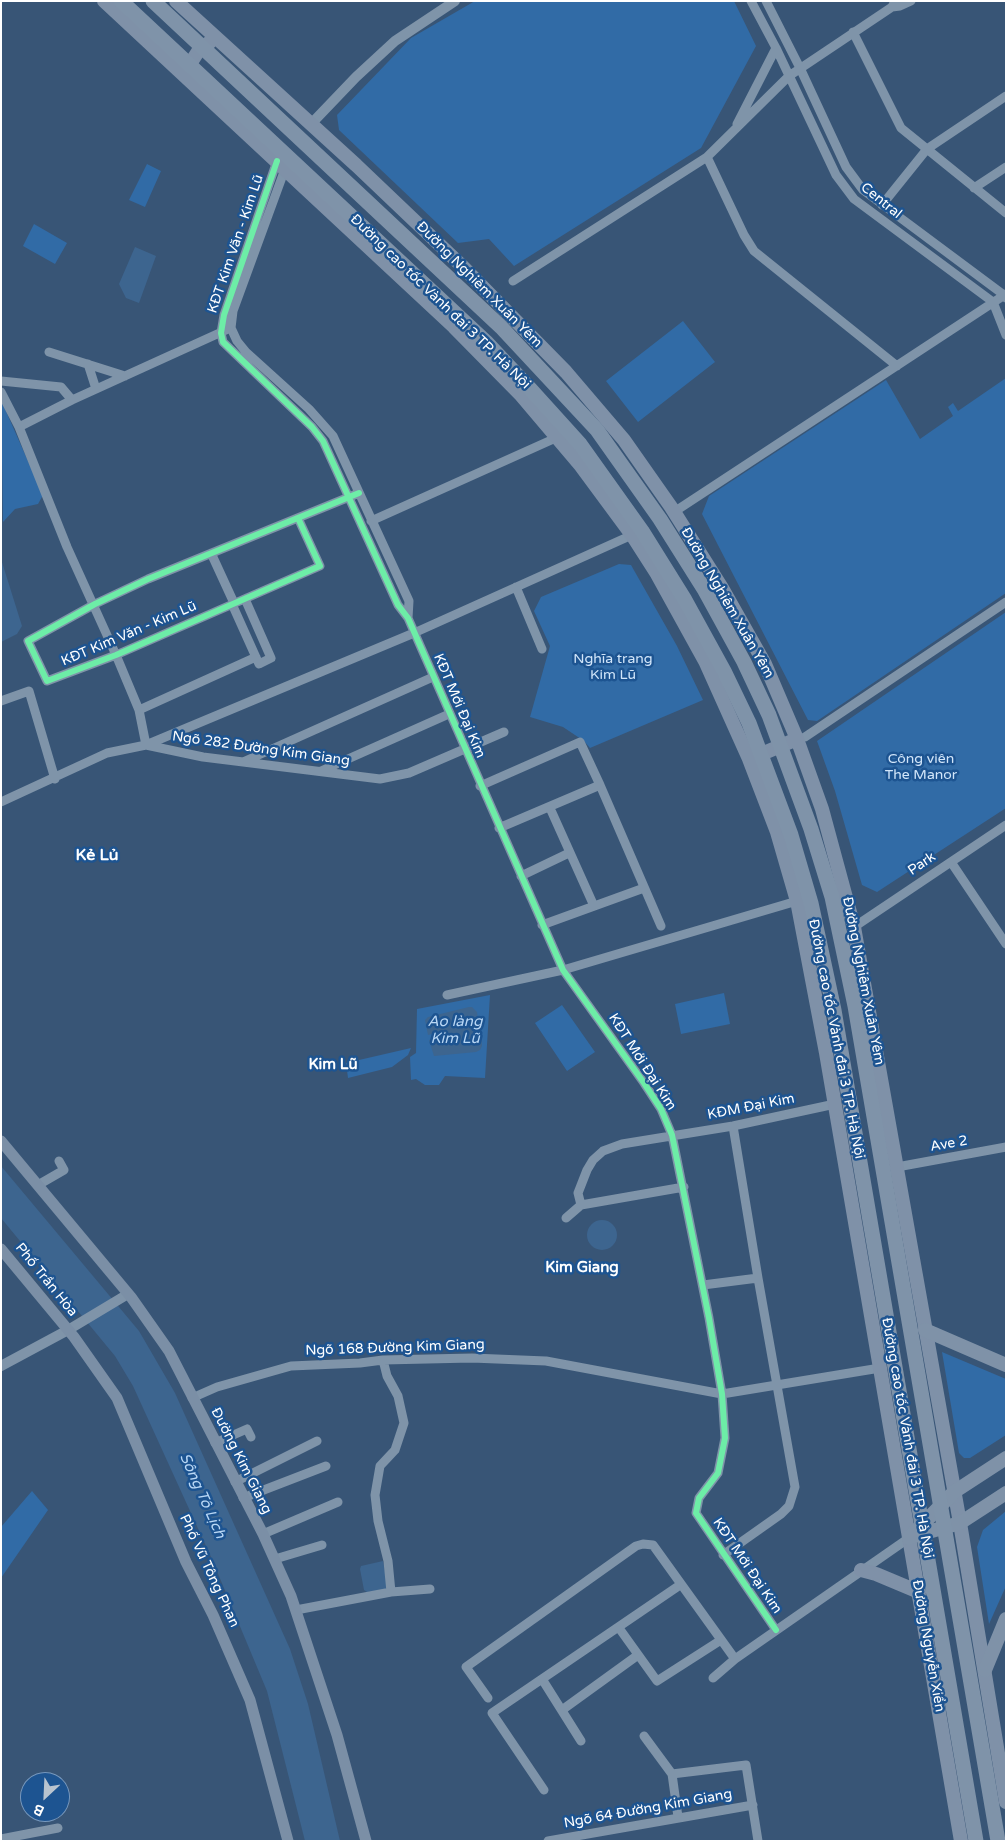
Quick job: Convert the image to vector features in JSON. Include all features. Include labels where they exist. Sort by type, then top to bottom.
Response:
[{"type":"highway","name":"Đường cao tốc Vành đai 3 TP. Hà Nội","points":[[121,1],[486,342],[580,444],[642,530],[685,600],[724,671],[759,750],[791,836],[811,903],[834,1010],[976,1841]]},
{"type":"highway","name":"Đường cao tốc Vành đai 3 TP. Hà Nội","points":[[153,1],[501,327],[597,430],[660,519],[704,589],[744,662],[769,715],[811,829],[832,897],[855,1006],[999,1841]]},
{"type":"highway","points":[[925,1330],[1006,1365]]},
{"type":"highway","points":[[909,1538],[954,1492],[1006,1458]]},
{"type":"highway","points":[[909,1538],[960,1523],[1006,1493]]},
{"type":"highway","points":[[984,1670],[1006,1619]]},
{"type":"main road","points":[[104,1],[187,76],[485,357],[558,437],[632,535],[657,574],[705,661],[749,759],[784,850],[797,901],[880,1368]]},
{"type":"main road","name":"Đường Nghiêm Xuân Yêm","points":[[176,1],[312,123],[462,266],[566,372],[624,440],[674,512],[765,664],[797,739],[822,809],[854,926],[954,1492]]},
{"type":"main road","points":[[187,76],[190,64],[198,50],[208,42],[218,40]]},
{"type":"main road","points":[[749,759],[797,739]]},
{"type":"main road","name":"Đường Kim Giang","points":[[1,1141],[170,1351],[192,1398],[275,1559],[296,1610],[338,1735],[366,1841]]},
{"type":"main road","name":"Phố Trần Hòa","points":[[1,1249],[73,1327]]},
{"type":"main road","name":"Phố Vũ Tông Phan","points":[[73,1327],[117,1398],[186,1562],[234,1662],[255,1716],[288,1841]]},
{"type":"main road","name":"Đường Nguyễn Xiển","points":[[880,1368],[962,1841]]},
{"type":"main road","points":[[954,1492],[1006,1802]]},
{"type":"main road","points":[[861,1570],[876,1574],[919,1592]]},
{"type":"main road","points":[[998,1755],[990,1772],[999,1841]]},
{"type":"street","points":[[312,123],[356,76],[395,41],[455,1]]},
{"type":"street","name":"Central","points":[[751,1],[776,48],[836,176],[854,199],[993,302]]},
{"type":"street","name":"Central","points":[[766,1],[846,166],[863,190],[1005,296]]},
{"type":"street","points":[[513,281],[707,156],[789,76],[893,4],[900,6],[911,1]]},
{"type":"street","points":[[853,32],[900,128],[1006,213]]},
{"type":"street","points":[[734,130],[776,48]]},
{"type":"street","points":[[882,205],[927,149],[1006,96]]},
{"type":"street","points":[[707,156],[744,235],[754,252],[897,366]]},
{"type":"street","name":"KĐT Kim Văn - Kim Lũ","points":[[281,165],[244,270],[230,320],[231,328],[246,352],[309,409],[333,436],[336,455],[350,497],[398,605],[408,618]]},
{"type":"street","points":[[974,188],[1006,167]]},
{"type":"street","name":"KĐT Kim Văn - Kim Lũ","points":[[244,270],[224,315],[221,333],[228,349],[302,416],[336,455],[359,493],[409,601],[408,618]]},
{"type":"street","points":[[674,512],[993,302],[1005,296]]},
{"type":"street","points":[[993,302],[1006,336]]},
{"type":"street","points":[[221,333],[231,328]]},
{"type":"street","name":"KĐT Kim Văn - Kim Lũ","points":[[146,745],[139,710],[95,604],[67,547],[19,427],[72,400],[221,333]]},
{"type":"street","points":[[50,352],[125,376]]},
{"type":"street","points":[[88,364],[96,389]]},
{"type":"street","points":[[1,381],[61,387],[72,400]]},
{"type":"street","points":[[1,392],[19,427]]},
{"type":"street","points":[[302,416],[309,409]]},
{"type":"street","points":[[371,520],[558,437]]},
{"type":"street","points":[[350,497],[359,493]]},
{"type":"street","name":"KĐT Kim Văn - Kim Lũ","points":[[298,518],[320,566],[116,656],[47,682],[28,641],[95,604],[211,553],[350,497]]},
{"type":"street","points":[[146,745],[414,633],[632,535]]},
{"type":"street","points":[[211,553],[259,664],[271,658],[244,599]]},
{"type":"street","points":[[516,587],[542,649]]},
{"type":"street","points":[[398,605],[409,601]]},
{"type":"street","points":[[797,739],[818,728],[1006,602]]},
{"type":"street","name":"KĐT Mới Đại Kim","points":[[408,618],[464,750],[563,970],[644,1083],[661,1109],[672,1135],[703,1285],[722,1394],[725,1438],[718,1473],[700,1498],[696,1513],[776,1630]]},
{"type":"street","points":[[246,636],[259,631]]},
{"type":"street","points":[[139,710],[256,657]]},
{"type":"street","name":"KĐT Mới Đại Kim","points":[[242,762],[433,677]]},
{"type":"street","points":[[1,701],[29,691],[55,779]]},
{"type":"street","name":"KĐT Mới Đại Kim","points":[[320,772],[449,714]]},
{"type":"street","name":"Ngõ 282 Đường Kim Giang","points":[[1,802],[55,779],[107,753],[146,745],[203,757],[380,779],[392,778],[504,732]]},
{"type":"street","points":[[480,786],[580,742],[661,926]]},
{"type":"street","points":[[499,828],[550,808],[600,785]]},
{"type":"street","points":[[550,808],[594,906]]},
{"type":"street","name":"Park","points":[[854,926],[1006,825]]},
{"type":"street","points":[[521,876],[569,853]]},
{"type":"street","points":[[951,862],[1006,944]]},
{"type":"street","points":[[542,925],[644,888]]},
{"type":"street","points":[[447,995],[563,970],[797,901]]},
{"type":"street","name":"KĐM Đại Kim","points":[[672,1135],[733,1126],[834,1104]]},
{"type":"street","name":"KĐT Mới Đại Kim","points":[[724,1555],[781,1514],[789,1506],[795,1487],[733,1126]]},
{"type":"street","points":[[582,1205],[578,1193],[582,1181],[593,1160],[603,1152],[622,1144],[672,1135]]},
{"type":"street","name":"Ave 2","points":[[897,1167],[1006,1147]]},
{"type":"street","points":[[38,1185],[64,1170],[59,1161]]},
{"type":"street","points":[[566,1218],[582,1205],[684,1187]]},
{"type":"street","points":[[703,1285],[758,1278]]},
{"type":"street","points":[[1,1366],[73,1327],[124,1296]]},
{"type":"street","name":"Ngõ 168 Đường Kim Giang","points":[[192,1398],[217,1387],[291,1366],[383,1360],[472,1358],[546,1361],[722,1394]]},
{"type":"street","points":[[383,1360],[386,1376],[398,1396],[404,1423],[395,1450],[380,1466],[375,1495],[378,1521],[388,1561],[391,1592]]},
{"type":"street","points":[[722,1394],[880,1368]]},
{"type":"street","points":[[216,1442],[247,1429],[251,1436]]},
{"type":"street","points":[[235,1482],[316,1441]]},
{"type":"street","points":[[243,1498],[326,1466]]},
{"type":"street","points":[[262,1534],[338,1502]]},
{"type":"street","points":[[713,1678],[735,1659],[909,1538]]},
{"type":"street","points":[[488,1698],[466,1667],[636,1546],[643,1544],[653,1545],[735,1659]]},
{"type":"street","points":[[275,1559],[322,1545]]},
{"type":"street","points":[[544,1790],[492,1713],[680,1585]]},
{"type":"street","points":[[296,1610],[391,1592],[430,1589]]},
{"type":"street","points":[[619,1628],[657,1681],[721,1640]]},
{"type":"street","points":[[562,1710],[638,1655]]},
{"type":"street","points":[[542,1679],[581,1741]]},
{"type":"street","points":[[644,1736],[672,1774],[678,1817]]},
{"type":"street","points":[[672,1774],[746,1765],[758,1841]]},
{"type":"street","name":"Ngõ 64 Đường Kim Giang","points":[[553,1840],[753,1805]]},
{"type":"street","points":[[1,1838],[58,1828]]},
{"type":"green space","points":[[475,1],[734,1],[756,46],[701,148],[514,266],[489,239],[458,243],[339,130],[337,115],[411,38]]},
{"type":"green space","points":[[147,164],[161,171],[145,207],[129,200]]},
{"type":"green space","points":[[34,224],[67,243],[55,264],[23,246]]},
{"type":"green space","points":[[683,321],[715,362],[638,422],[606,381]]},
{"type":"green space","points":[[1006,378],[1006,593],[817,721],[808,720],[702,514],[709,496],[886,380],[920,439],[953,416],[948,407],[953,403],[958,411]]},
{"type":"green space","points":[[1,400],[43,495],[38,504],[15,509],[3,522]]},
{"type":"green space","name":"Nghĩa trang Kim Lũ","points":[[619,564],[631,565],[677,646],[703,700],[590,748],[584,741],[563,727],[530,717],[550,646],[534,611],[541,597]]},
{"type":"green space","name":"Công viên The Manor","points":[[1006,612],[1006,808],[877,892],[862,885],[835,791],[817,741]]},
{"type":"green space","points":[[724,993],[730,1024],[681,1034],[675,1004]]},
{"type":"green space","points":[[490,995],[485,1078],[445,1076],[439,1085],[425,1085],[416,1079],[411,1080],[410,1057],[416,1053],[417,1009]]},
{"type":"green space","points":[[562,1005],[595,1052],[567,1071],[535,1023]]},
{"type":"green space","points":[[411,1048],[408,1055],[392,1067],[348,1078],[346,1063]]},
{"type":"green space","points":[[942,1352],[1006,1379],[1006,1435],[970,1458],[964,1458],[959,1453]]},
{"type":"green space","points":[[32,1491],[48,1510],[1,1578],[1,1527]]},
{"type":"green space","points":[[1006,1511],[1006,1586],[989,1624],[977,1547],[983,1530]]},
{"type":"water","points":[[135,247],[156,256],[139,303],[126,298],[119,284]]},
{"type":"water","points":[[1,559],[22,626],[17,634],[1,642]]},
{"type":"water","name":"Ao làng Kim Lũ","points":[[472,1007],[477,1012],[479,1026],[474,1027],[475,1033],[481,1032],[482,1046],[480,1050],[434,1056],[429,1040],[437,1038],[436,1033],[428,1035],[425,1020],[428,1017]]},
{"type":"water","name":"Sông Tô Lịch","points":[[1,1166],[139,1331],[175,1393],[290,1649],[308,1704],[340,1841],[305,1841],[267,1691],[211,1557],[133,1386],[115,1356],[1,1218]]},
{"type":"water","points":[[602,1220],[612,1225],[617,1235],[612,1245],[602,1250],[592,1245],[587,1235],[592,1225]]},
{"type":"water","points":[[383,1561],[388,1587],[386,1590],[367,1592],[364,1590],[361,1566]]},
{"type":"cycle path","points":[[277,161],[224,315],[221,333],[223,342],[312,427],[323,441],[398,605],[408,618],[563,970],[661,1109],[672,1135],[709,1318],[722,1394],[725,1438],[718,1473],[699,1498],[696,1513],[776,1630]]},
{"type":"cycle path","points":[[298,518],[320,566],[116,655],[47,681],[28,641],[95,604],[148,579],[359,493]]},
{"type":"district","name":"Kẻ Lủ","points":[[97,856]]},
{"type":"district","name":"Kim Lũ","points":[[333,1065]]},
{"type":"district","name":"Kim Giang","points":[[582,1268]]}]
